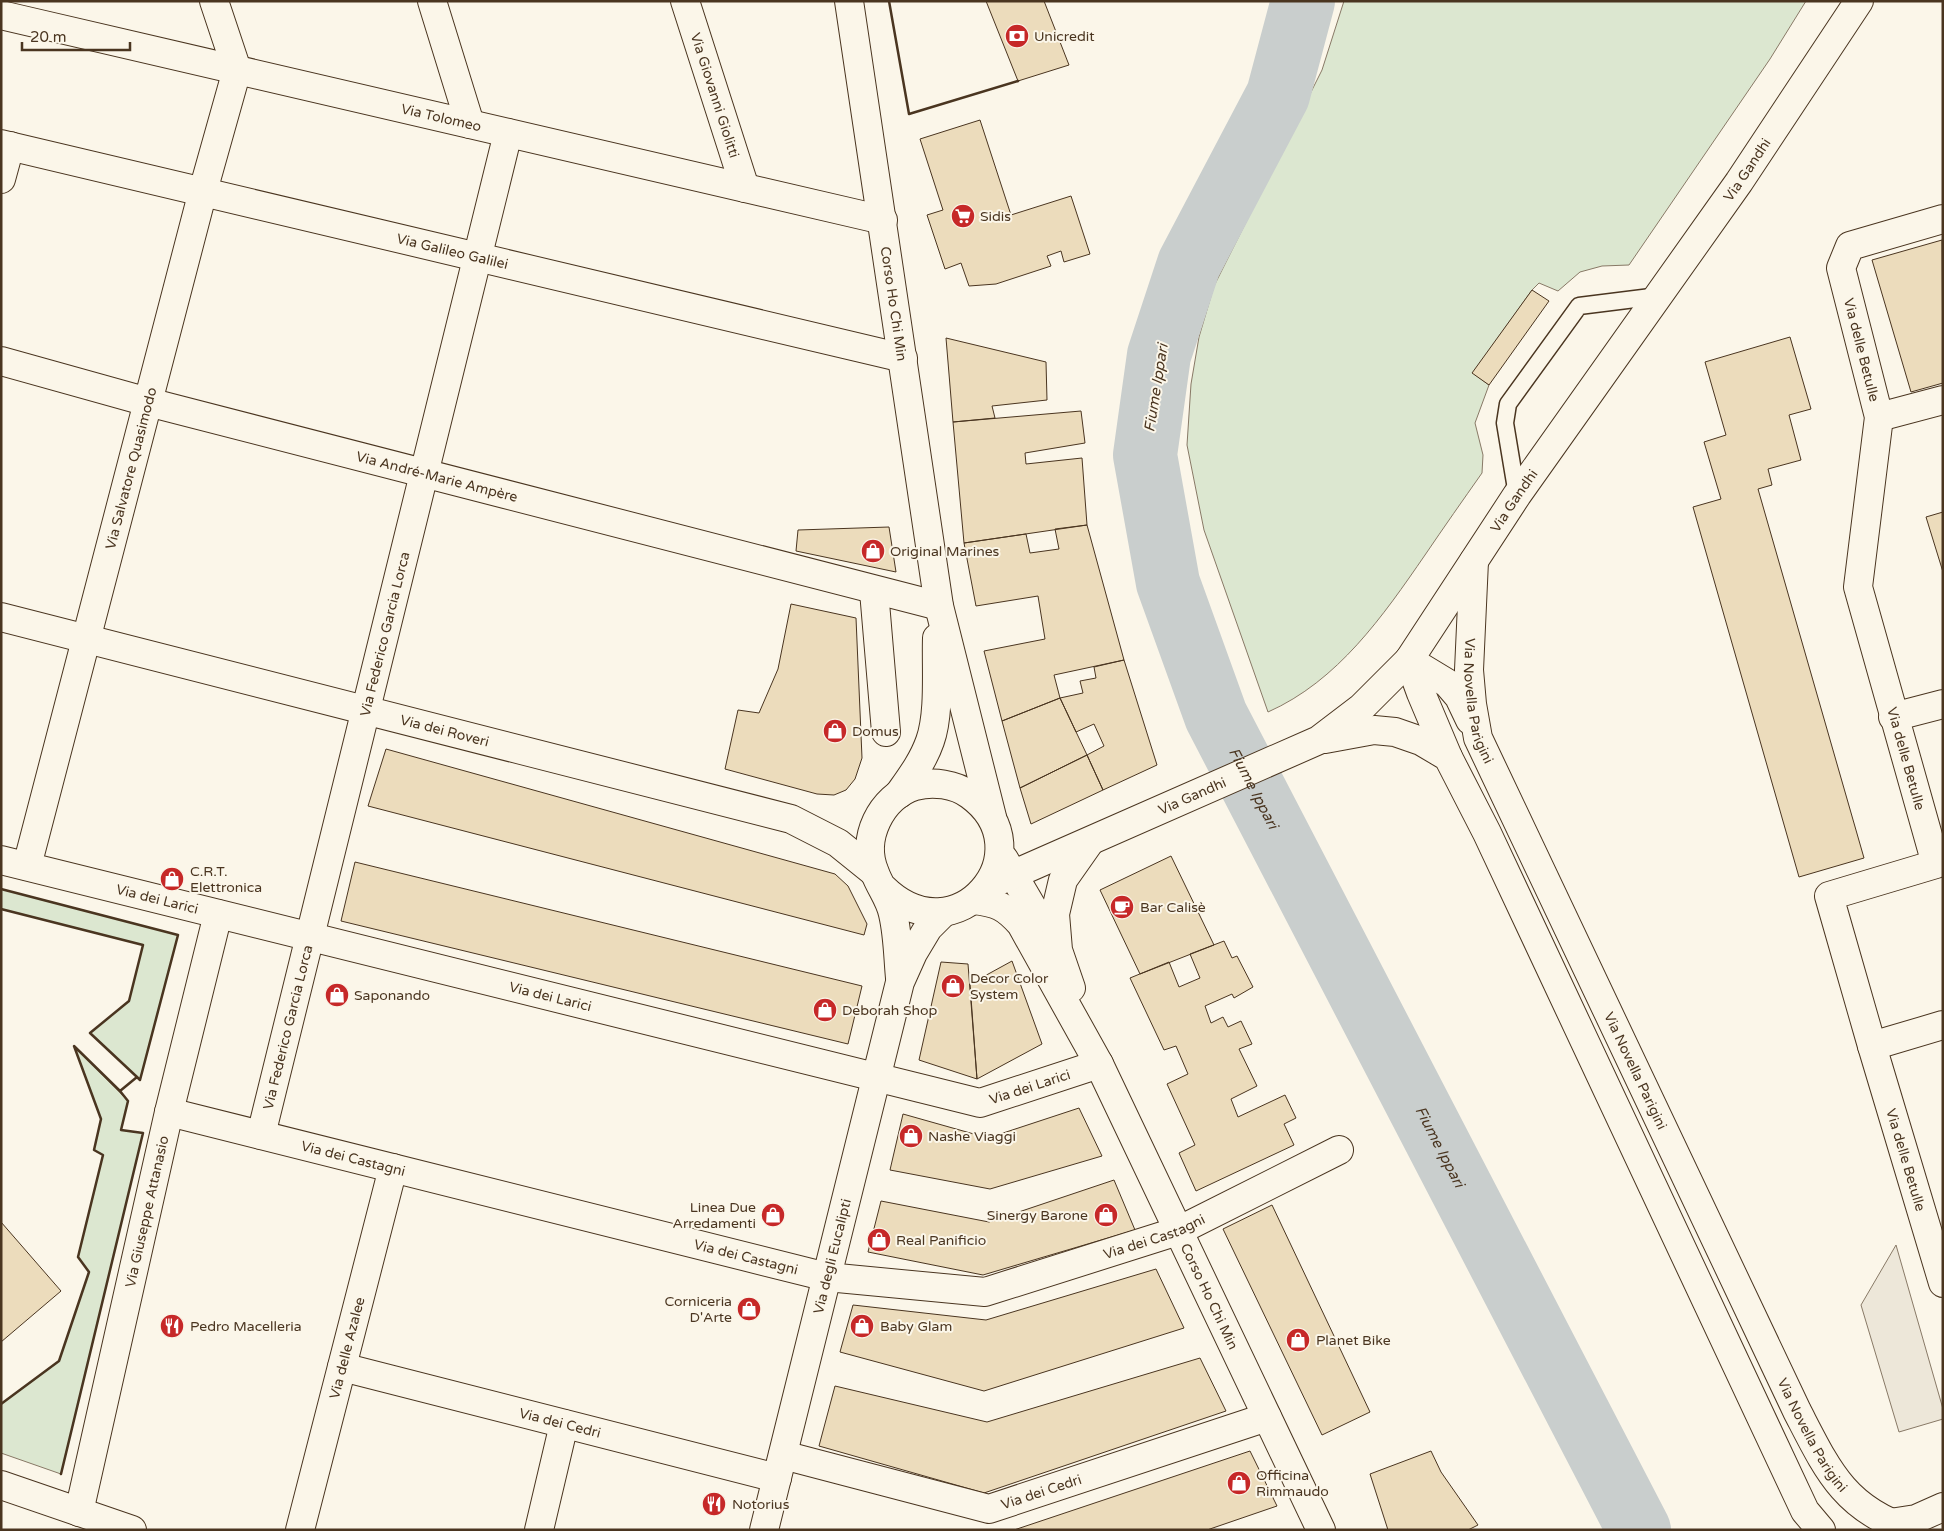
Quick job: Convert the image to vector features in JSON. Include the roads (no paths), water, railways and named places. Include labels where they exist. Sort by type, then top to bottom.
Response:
[{"type":"street","points":[[214,1],[236,70]]},
{"type":"street","points":[[432,1],[470,124]]},
{"type":"street","name":"Via Giovanni Giolitti","points":[[685,1],[745,188]]},
{"type":"street","name":"Corso Ho Chi Min","points":[[849,1],[939,606]]},
{"type":"street","name":"Via Gandhi","points":[[981,893],[1014,875],[1319,740],[1361,708],[1409,660],[1517,495],[1739,182],[1859,1]]},
{"type":"street","name":"Via Tolomeo","points":[[1,15],[882,220]]},
{"type":"street","name":"Via Salvatore Quasimodo","points":[[14,863],[86,638],[236,70]]},
{"type":"street","name":"Via Federico Garcia Lorca","points":[[261,1135],[508,133]]},
{"type":"street","points":[[1,179],[5,145]]},
{"type":"street","name":"Via Galileo Galilei","points":[[5,145],[903,358]]},
{"type":"street","name":"Via delle Betulle","points":[[1943,220],[1850,246],[1841,268],[1879,417],[1858,587],[1893,717],[1939,863],[1829,896],[1872,1046],[1939,1255],[1943,1283]]},
{"type":"street","name":"Via André-Marie Ampère","points":[[1,361],[148,402],[874,591],[939,606]]},
{"type":"street","points":[[1879,417],[1943,400]]},
{"type":"street","name":"Via Novella Parigini","points":[[1474,560],[1469,670],[1478,738],[1821,1458],[1840,1486],[1861,1506],[1900,1526]]},
{"type":"street","points":[[874,591],[886,732]]},
{"type":"street","points":[[900,982],[897,935],[893,912],[870,856],[871,838],[876,821],[886,806],[899,794],[918,766],[930,741],[935,717],[939,606]]},
{"type":"street","points":[[879,880],[896,900],[911,908],[927,912],[944,912],[960,908],[981,893],[996,870],[997,834],[939,606]]},
{"type":"street","name":"Via dei Roveri","points":[[1,616],[791,818],[838,843],[879,880]]},
{"type":"street","points":[[1409,660],[1447,683],[1460,697],[1478,738]]},
{"type":"street","points":[[1409,660],[1448,757],[1487,833],[1805,1511],[1821,1530]]},
{"type":"street","points":[[1893,717],[1943,704]]},
{"type":"street","points":[[1319,740],[1374,730],[1395,732],[1420,741],[1448,757]]},
{"type":"street","points":[[899,794],[916,786],[933,784],[951,786],[967,792],[981,803],[997,834],[1014,875],[1058,950],[1098,1064]]},
{"type":"street","points":[[997,834],[1021,852],[1048,861]]},
{"type":"street","points":[[1058,950],[1055,914],[1058,895],[1064,880],[1089,843]]},
{"type":"street","name":"Via dei Larici","points":[[14,863],[980,1103],[1098,1064]]},
{"type":"street","points":[[981,893],[1010,912],[1021,924],[1098,1064]]},
{"type":"street","points":[[900,982],[928,928],[944,912]]},
{"type":"street","name":"Via Giuseppe Attanasio","points":[[79,1512],[169,1112],[218,914]]},
{"type":"street","name":"Via degli Eucalipti","points":[[764,1530],[900,982]]},
{"type":"street","points":[[1872,1046],[1943,1025]]},
{"type":"street","name":"Corso Ho Chi Min","points":[[1098,1064],[1321,1530]]},
{"type":"street","name":"Via dei Castagni","points":[[169,1112],[827,1277],[985,1292],[1178,1231],[1339,1150]]},
{"type":"street","name":"Via delle Azalee","points":[[300,1530],[393,1168]]},
{"type":"street","name":"Via dei Cedri","points":[[342,1367],[564,1424],[989,1509],[1267,1417]]},
{"type":"street","points":[[539,1530],[564,1424]]},
{"type":"street","points":[[1,1485],[132,1530]]},
{"type":"street","points":[[1900,1526],[1943,1507]]},
{"type":"lane","points":[[1517,495],[1505,423],[1508,404],[1579,306],[1659,296]]},
{"type":"waterway","name":"Fiume Ippari","points":[[1303,1],[1278,95],[1189,264],[1159,355],[1145,455],[1168,583],[1216,716],[1639,1530]]},
{"type":"place","name":"Unicredit","points":[[1017,36]]},
{"type":"place","name":"Sidis","points":[[963,216]]},
{"type":"place","name":"Original Marines","points":[[873,551]]},
{"type":"place","name":"Domus","points":[[835,731]]},
{"type":"place","name":"C.R.T. Elettronica","points":[[172,879]]},
{"type":"place","name":"Bar Calisè","points":[[1122,907]]},
{"type":"place","name":"Decor Color System","points":[[953,986]]},
{"type":"place","name":"Saponando","points":[[337,995]]},
{"type":"place","name":"Deborah Shop","points":[[825,1010]]},
{"type":"place","name":"Nashe Viaggi","points":[[911,1136]]},
{"type":"place","name":"Linea Due Arredamenti","points":[[773,1215]]},
{"type":"place","name":"Sinergy Barone","points":[[1106,1215]]},
{"type":"place","name":"Real Panificio","points":[[879,1240]]},
{"type":"place","name":"Corniceria D'Arte","points":[[749,1309]]},
{"type":"place","name":"Pedro Macelleria","points":[[172,1326]]},
{"type":"place","name":"Baby Glam","points":[[862,1326]]},
{"type":"place","name":"Planet Bike","points":[[1298,1340]]},
{"type":"place","name":"Officina Rimmaudo","points":[[1239,1483]]},
{"type":"place","name":"Notorius","points":[[714,1504]]}]
